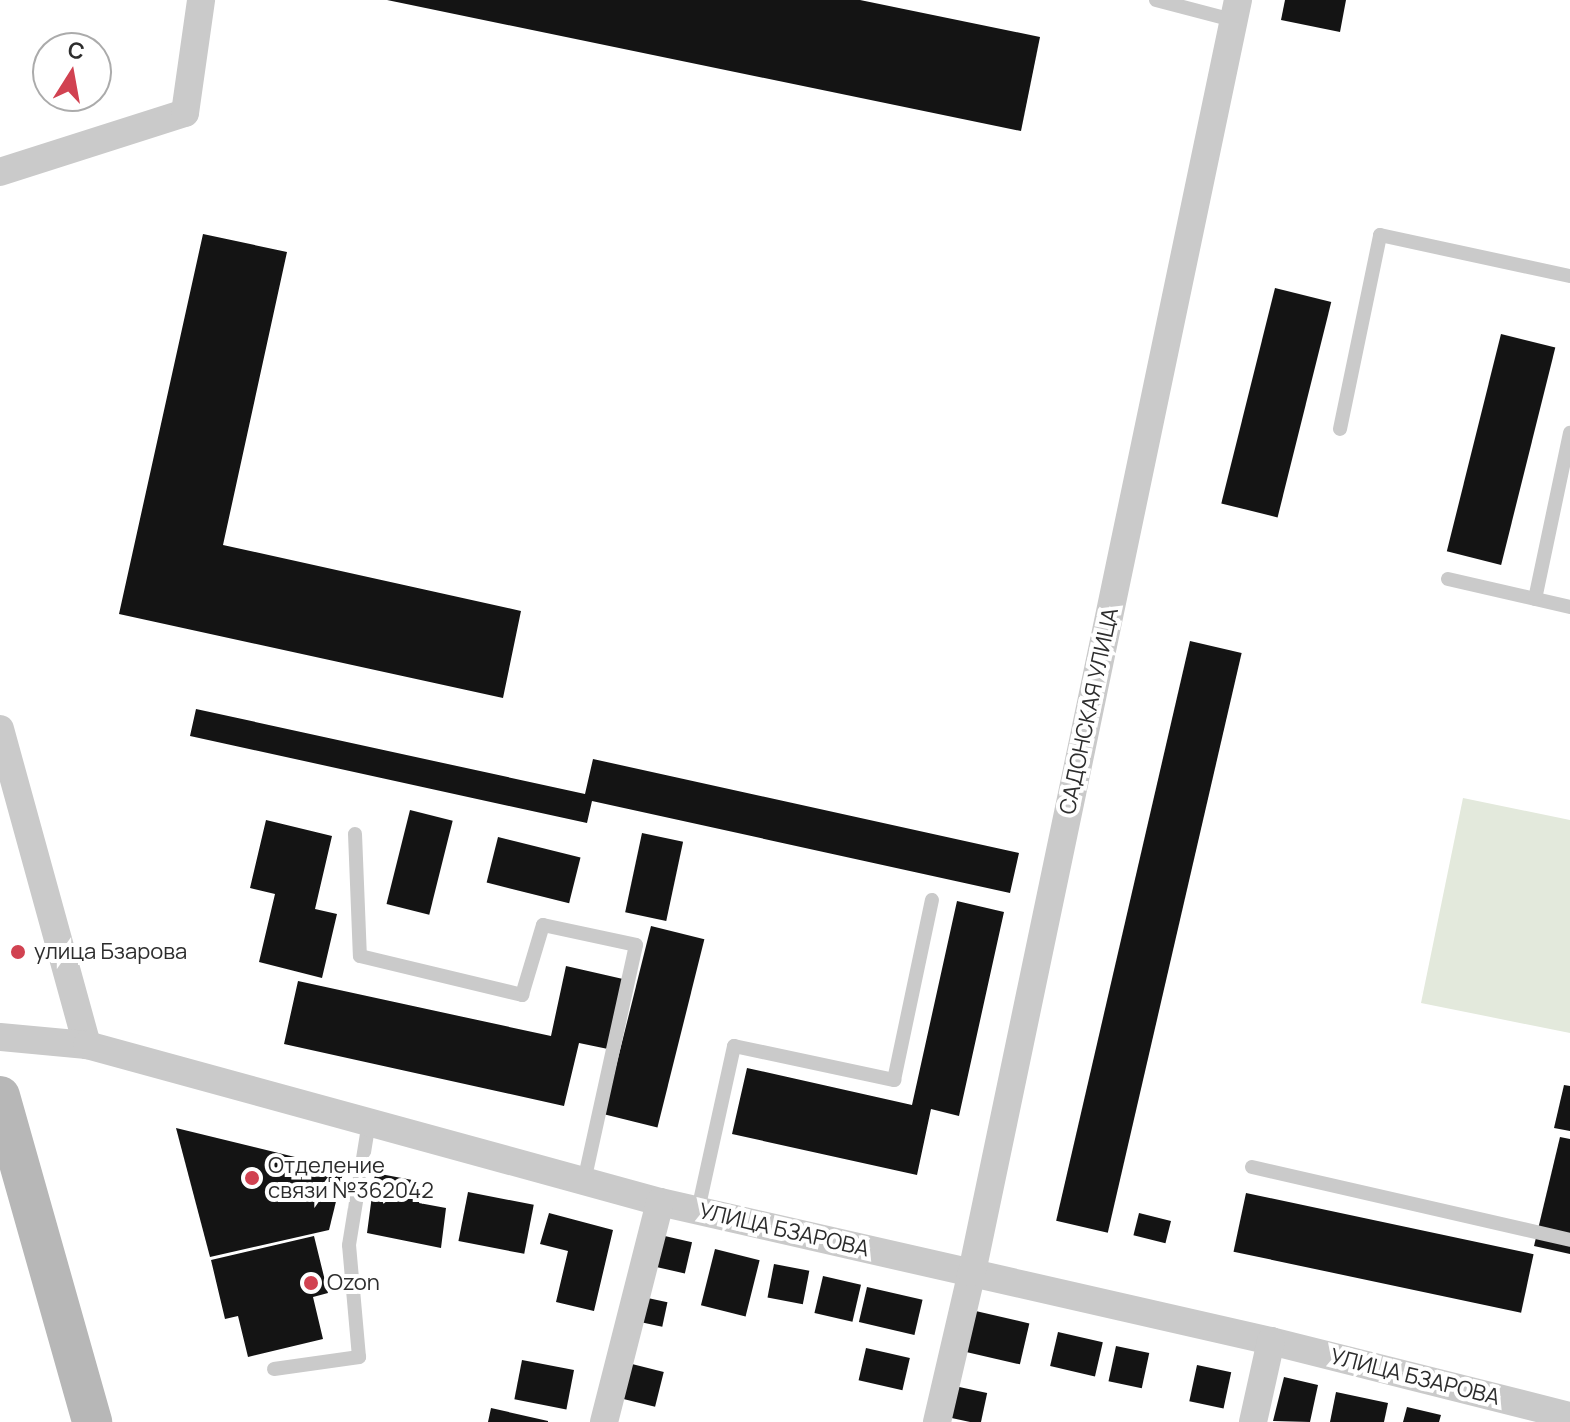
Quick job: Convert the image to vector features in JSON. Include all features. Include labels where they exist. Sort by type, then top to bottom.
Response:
[{"type":"main road","points":[[0,1096],[92,1422]]},
{"type":"street","points":[[0,172],[185,113],[201,0]]},
{"type":"street","name":"САДОНСКАЯ УЛИЦА","points":[[937,1422],[972,1272],[1236,10]]},
{"type":"street","points":[[0,729],[87,1045]]},
{"type":"street","name":"УЛИЦА БЗАРОВА","points":[[0,1037],[87,1045],[660,1202],[1271,1341],[1570,1416]]},
{"type":"street","points":[[604,1422],[660,1202]]},
{"type":"street","points":[[1253,1422],[1271,1341]]},
{"type":"lane","points":[[1156,0],[1236,10]]},
{"type":"lane","points":[[1340,429],[1380,235],[1570,276]]},
{"type":"lane","points":[[1535,599],[1570,433]]},
{"type":"lane","points":[[1448,579],[1570,607]]},
{"type":"lane","points":[[355,834],[360,956],[522,995],[543,925],[636,945],[584,1181]]},
{"type":"lane","points":[[698,1210],[734,1046],[894,1080],[932,900]]},
{"type":"lane","points":[[274,1369],[359,1357],[349,1245],[369,1122]]},
{"type":"lane","points":[[1252,1167],[1570,1240]]},
{"type":"shaded area","points":[[1463,798],[1570,820],[1570,1033],[1421,1003]]},
{"type":"building","points":[[387,0],[860,0],[1040,37],[1021,131]]},
{"type":"building","points":[[1285,0],[1346,0],[1340,32],[1281,20]]},
{"type":"building","points":[[203,234],[287,252],[223,545],[521,611],[503,698],[119,614]]},
{"type":"building","points":[[1275,288],[1331,302],[1278,517],[1221,503]]},
{"type":"building","points":[[1501,334],[1555,348],[1501,565],[1447,551]]},
{"type":"building","points":[[1190,641],[1242,653],[1108,1233],[1056,1221]]},
{"type":"building","points":[[196,709],[585,794],[593,759],[1019,853],[1010,893],[592,801],[587,823],[190,736]]},
{"type":"building","points":[[410,810],[453,821],[429,915],[387,904]]},
{"type":"building","points":[[266,820],[332,836],[315,909],[337,914],[322,978],[259,962],[275,894],[250,888]]},
{"type":"building","points":[[642,833],[683,842],[666,921],[625,912]]},
{"type":"building","points":[[498,837],[580,858],[569,903],[487,883]]},
{"type":"building","points":[[957,901],[1004,912],[959,1116],[931,1109],[917,1175],[732,1134],[747,1068],[912,1105]]},
{"type":"building","points":[[651,926],[704,939],[657,1128],[604,1114]]},
{"type":"building","points":[[566,966],[623,979],[608,1049],[579,1043],[564,1106],[284,1044],[298,981],[551,1036]]},
{"type":"building","points":[[1564,1085],[1570,1086],[1570,1131],[1554,1128]]},
{"type":"building","points":[[176,1128],[344,1169],[329,1230],[210,1257]]},
{"type":"building","points":[[1560,1137],[1570,1139],[1570,1254],[1534,1246]]},
{"type":"building","points":[[375,1173],[423,1182],[419,1203],[446,1208],[441,1248],[367,1233]]},
{"type":"building","points":[[468,1192],[534,1205],[524,1254],[458,1241]]},
{"type":"building","points":[[1246,1193],[1534,1254],[1521,1313],[1234,1252]]},
{"type":"building","points":[[549,1213],[613,1230],[594,1311],[556,1302],[568,1251],[540,1244]]},
{"type":"building","points":[[1139,1213],[1171,1221],[1165,1243],[1133,1235]]},
{"type":"building","points":[[656,1234],[692,1242],[685,1274],[649,1265]]},
{"type":"building","points":[[314,1236],[328,1293],[313,1297],[323,1339],[248,1357],[238,1316],[225,1319],[211,1260]]},
{"type":"building","points":[[715,1249],[760,1260],[746,1316],[701,1305]]},
{"type":"building","points":[[774,1264],[809,1271],[803,1304],[768,1297]]},
{"type":"building","points":[[823,1276],[861,1285],[852,1322],[814,1313]]},
{"type":"building","points":[[867,1287],[923,1300],[914,1335],[859,1322]]},
{"type":"building","points":[[643,1297],[667,1302],[662,1327],[638,1321]]},
{"type":"building","points":[[967,1309],[1029,1323],[1020,1364],[958,1350]]},
{"type":"building","points":[[1058,1332],[1103,1342],[1095,1376],[1050,1366]]},
{"type":"building","points":[[1116,1346],[1149,1353],[1142,1388],[1109,1381]]},
{"type":"building","points":[[866,1348],[910,1358],[902,1390],[859,1380]]},
{"type":"building","points":[[522,1360],[574,1370],[566,1409],[514,1399]]},
{"type":"building","points":[[624,1362],[664,1372],[655,1407],[615,1397]]},
{"type":"building","points":[[1197,1365],[1231,1372],[1224,1408],[1189,1401]]},
{"type":"building","points":[[1284,1377],[1318,1385],[1310,1422],[1273,1421]]},
{"type":"building","points":[[950,1385],[987,1393],[981,1422],[943,1416]]},
{"type":"building","points":[[1336,1392],[1388,1403],[1384,1422],[1330,1422]]},
{"type":"building","points":[[1407,1407],[1441,1415],[1439,1422],[1403,1422]]},
{"type":"building","points":[[491,1408],[548,1421],[548,1422],[488,1422]]},
{"type":"place","name":"улица Бзарова","points":[[18,952]]},
{"type":"place","name":"Отделение связи №362042","points":[[252,1178]]},
{"type":"place","name":"Ozon","points":[[311,1283]]}]
